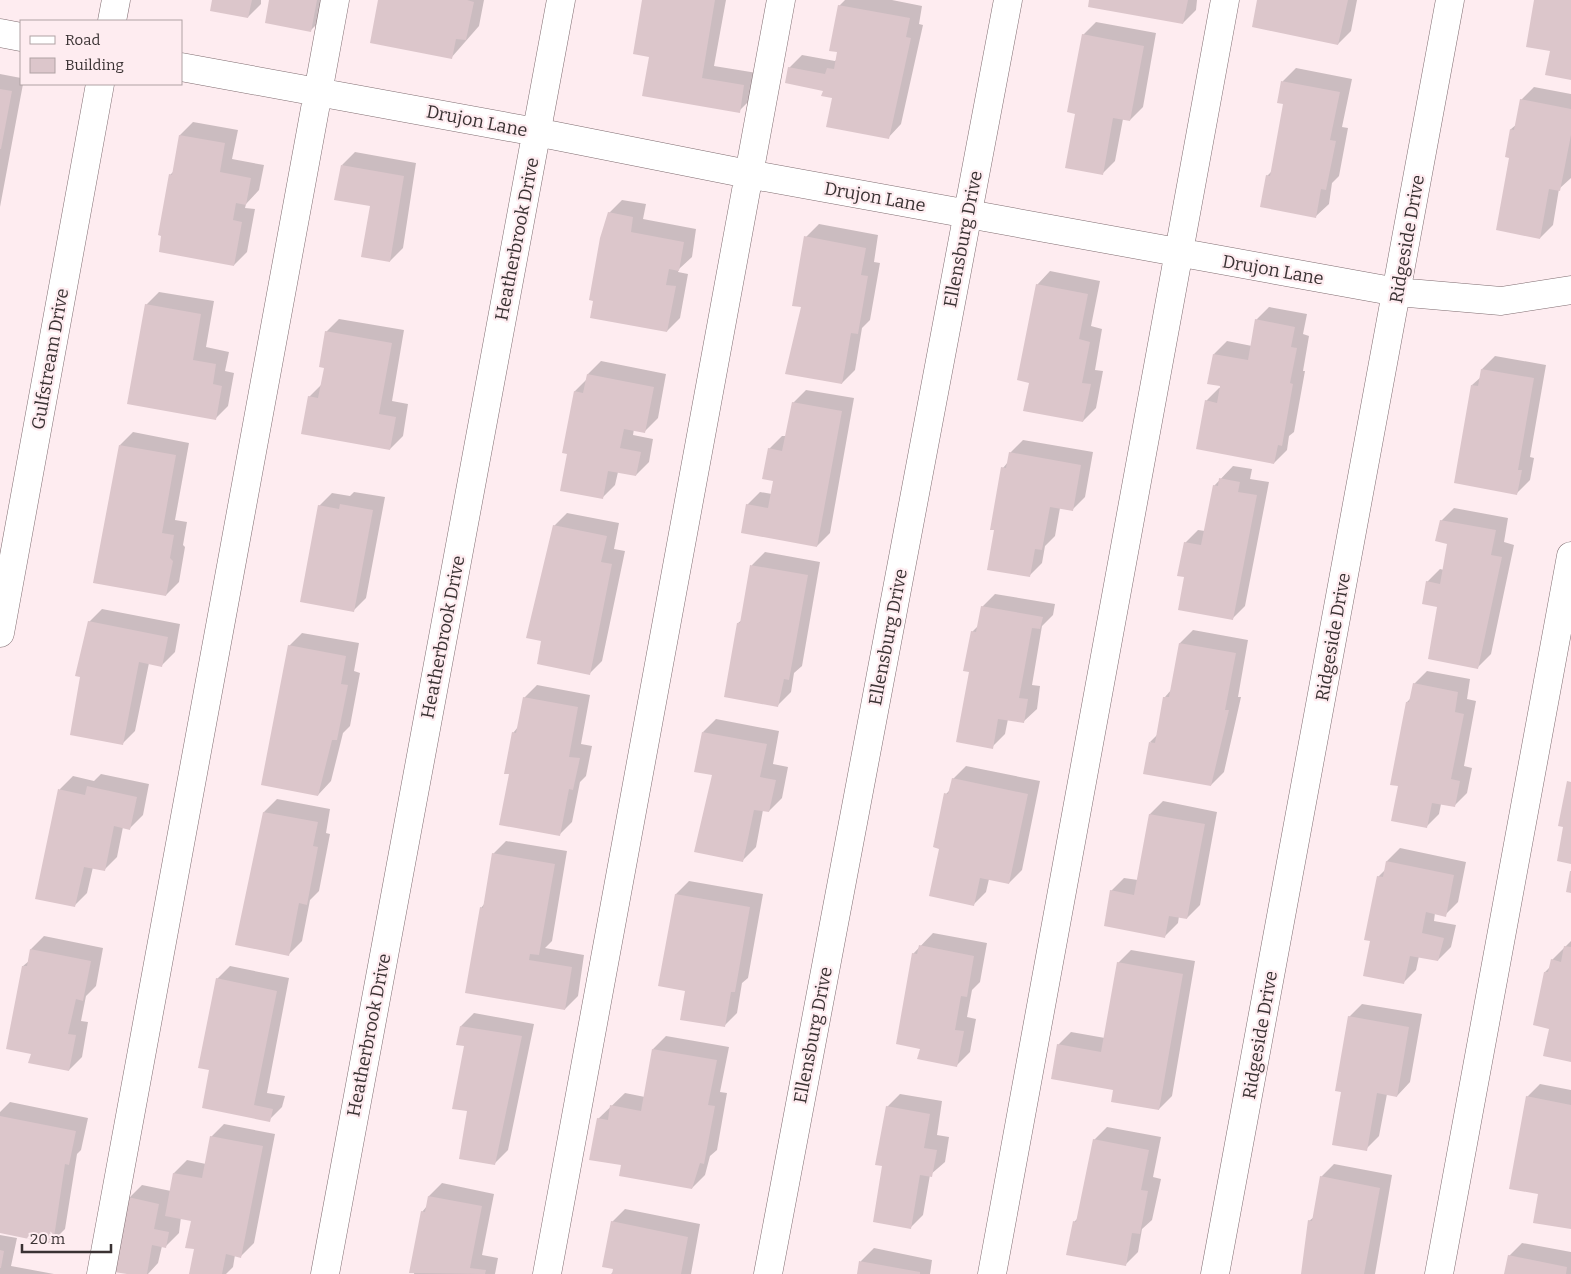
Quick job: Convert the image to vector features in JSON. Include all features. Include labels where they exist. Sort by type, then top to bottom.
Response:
[{"type":"street","points":[[112,20],[116,0]]},
{"type":"street","points":[[102,1274],[335,0]]},
{"type":"street","name":"Heatherbrook Drive","points":[[325,1274],[561,0]]},
{"type":"street","points":[[547,1274],[781,0]]},
{"type":"street","name":"Ellensburg Drive","points":[[768,1274],[1008,0]]},
{"type":"street","points":[[992,1274],[1225,0]]},
{"type":"street","name":"Ridgeside Drive","points":[[1215,1274],[1450,0]]},
{"type":"street","points":[[0,33],[20,37]]},
{"type":"street","name":"Drujon Lane","points":[[182,67],[536,132],[748,174],[1397,292],[1501,301],[1571,290]]},
{"type":"street","name":"Gulfstream Drive","points":[[0,633],[100,85]]},
{"type":"street","points":[[1439,1274],[1571,556]]},
{"type":"building","points":[[212,0],[252,0],[248,18],[210,11]]},
{"type":"building","points":[[269,0],[317,0],[311,32],[265,23]]},
{"type":"building","points":[[378,0],[467,0],[474,2],[466,40],[456,39],[452,59],[370,43]]},
{"type":"building","points":[[642,0],[715,0],[702,78],[744,85],[740,113],[642,96],[649,57],[633,54]]},
{"type":"building","points":[[1089,0],[1188,0],[1183,24],[1088,7]]},
{"type":"building","points":[[1257,0],[1348,0],[1338,45],[1252,27]]},
{"type":"building","points":[[1534,0],[1571,0],[1571,80],[1545,75],[1550,51],[1526,47]]},
{"type":"building","points":[[838,5],[910,18],[906,37],[911,38],[889,139],[826,127],[832,98],[821,96],[823,91],[785,83],[788,67],[825,74],[827,68],[834,69],[837,52],[829,51]]},
{"type":"building","points":[[1082,34],[1144,46],[1130,121],[1113,118],[1103,175],[1065,168],[1075,114],[1067,112]]},
{"type":"building","points":[[1281,81],[1340,92],[1330,140],[1336,141],[1326,190],[1321,189],[1316,218],[1260,207],[1266,175],[1270,176],[1283,104],[1277,103]]},
{"type":"building","points":[[0,89],[12,91],[1,149],[0,149]]},
{"type":"building","points":[[1520,99],[1571,109],[1571,135],[1560,191],[1549,189],[1540,239],[1496,230],[1509,158],[1505,157],[1510,129],[1514,130]]},
{"type":"building","points":[[179,135],[225,143],[220,172],[251,178],[246,205],[236,203],[233,220],[242,222],[234,266],[159,252],[161,236],[158,235],[169,174],[172,175]]},
{"type":"building","points":[[341,165],[404,176],[390,262],[361,257],[370,206],[334,200]]},
{"type":"building","points":[[608,212],[633,217],[631,232],[684,242],[679,271],[669,269],[666,285],[676,286],[667,332],[590,318],[593,301],[589,300],[600,238]]},
{"type":"building","points":[[804,236],[866,248],[861,275],[868,276],[858,334],[851,333],[842,384],[785,374],[801,307],[792,306]]},
{"type":"building","points":[[1036,284],[1088,294],[1079,339],[1090,342],[1082,383],[1091,384],[1083,422],[1023,411],[1029,383],[1017,380]]},
{"type":"building","points":[[145,304],[201,314],[193,360],[216,364],[213,384],[222,386],[216,420],[127,404]]},
{"type":"building","points":[[1255,319],[1295,327],[1291,347],[1297,348],[1290,383],[1293,384],[1282,446],[1278,445],[1274,464],[1196,449],[1205,400],[1217,403],[1220,386],[1207,384],[1213,354],[1248,360]]},
{"type":"building","points":[[325,331],[392,343],[379,414],[396,417],[390,450],[301,434],[308,396],[318,398],[324,368],[319,367]]},
{"type":"building","points":[[1481,369],[1534,378],[1518,470],[1522,470],[1517,495],[1454,483],[1471,385],[1478,386]]},
{"type":"building","points":[[587,374],[654,387],[645,433],[624,429],[620,448],[641,452],[636,476],[608,471],[603,499],[560,491],[567,454],[562,453],[574,391],[583,393]]},
{"type":"building","points":[[792,402],[842,411],[817,547],[741,533],[746,504],[768,508],[773,481],[762,479],[768,448],[782,451]]},
{"type":"building","points":[[119,445],[176,455],[162,533],[174,535],[170,558],[173,561],[166,596],[93,583]]},
{"type":"building","points":[[1009,452],[1081,465],[1073,511],[1050,507],[1042,550],[1035,549],[1030,577],[987,570],[994,530],[990,530],[1001,467],[1006,468]]},
{"type":"building","points":[[1219,478],[1240,482],[1238,492],[1257,495],[1233,620],[1178,610],[1184,577],[1177,576],[1184,542],[1201,545],[1213,485],[1218,486]]},
{"type":"building","points":[[340,504],[373,510],[354,612],[300,602],[318,505],[339,509]]},
{"type":"building","points":[[1440,520],[1496,530],[1491,555],[1502,557],[1478,669],[1428,659],[1437,607],[1422,604],[1426,581],[1440,584],[1447,544],[1435,541]]},
{"type":"building","points":[[553,525],[607,536],[601,562],[612,564],[590,675],[537,664],[541,641],[526,638]]},
{"type":"building","points":[[750,565],[808,575],[789,680],[784,679],[778,707],[724,697],[737,623],[740,623]]},
{"type":"building","points":[[981,606],[1043,617],[1040,629],[1032,628],[1019,698],[1028,699],[1024,723],[998,719],[993,749],[956,742],[969,672],[963,671],[971,631],[976,632]]},
{"type":"building","points":[[88,621],[168,637],[162,667],[139,662],[123,745],[70,735],[80,677],[75,676]]},
{"type":"building","points":[[1179,643],[1236,653],[1225,710],[1229,710],[1211,786],[1143,774],[1149,742],[1155,743],[1163,697],[1169,697]]},
{"type":"building","points":[[288,645],[346,656],[341,684],[348,685],[337,740],[332,740],[318,796],[261,785]]},
{"type":"building","points":[[1413,683],[1458,692],[1455,712],[1464,714],[1451,779],[1460,781],[1455,807],[1432,803],[1427,828],[1391,821],[1398,786],[1390,785],[1406,702],[1409,702]]},
{"type":"building","points":[[523,697],[578,707],[569,757],[580,758],[573,790],[569,789],[560,836],[499,825],[509,774],[504,774],[512,732],[516,733]]},
{"type":"building","points":[[702,732],[767,744],[760,777],[776,780],[769,812],[754,810],[743,862],[694,852],[712,775],[694,772]]},
{"type":"building","points":[[952,778],[1028,794],[1009,884],[980,878],[974,906],[929,896],[939,849],[933,847],[944,793],[948,794]]},
{"type":"building","points":[[1567,781],[1571,782],[1571,864],[1557,861],[1563,827],[1558,826]]},
{"type":"building","points":[[87,786],[137,797],[130,830],[114,826],[105,871],[84,867],[75,907],[35,899],[58,789],[85,795]]},
{"type":"building","points":[[263,812],[318,822],[313,846],[318,847],[307,905],[299,903],[289,956],[235,945]]},
{"type":"building","points":[[1149,814],[1205,824],[1187,919],[1169,916],[1165,938],[1104,926],[1110,890],[1134,895]]},
{"type":"building","points":[[492,853],[555,864],[539,955],[530,954],[529,960],[572,967],[565,1010],[465,993],[480,907],[483,908]]},
{"type":"building","points":[[1386,861],[1454,875],[1446,917],[1426,912],[1422,933],[1444,938],[1438,961],[1410,956],[1404,984],[1363,976],[1370,941],[1364,940],[1377,876],[1383,877]]},
{"type":"building","points":[[1571,871],[1571,893],[1566,892]]},
{"type":"building","points":[[675,894],[750,907],[735,992],[731,992],[725,1027],[680,1020],[685,991],[658,986]]},
{"type":"building","points":[[919,945],[974,956],[967,997],[961,996],[955,1030],[964,1031],[957,1067],[917,1059],[920,1049],[896,1044],[912,953],[917,954]]},
{"type":"building","points":[[1564,946],[1571,947],[1571,1062],[1543,1056],[1549,1029],[1533,1025],[1544,972],[1548,972],[1551,959],[1561,962]]},
{"type":"building","points":[[30,949],[91,961],[83,1001],[76,999],[68,1034],[76,1035],[69,1071],[28,1063],[31,1054],[6,1049],[22,966],[27,966]]},
{"type":"building","points":[[1117,962],[1183,974],[1159,1110],[1111,1102],[1113,1090],[1051,1079],[1057,1044],[1101,1052]]},
{"type":"building","points":[[216,978],[277,991],[254,1105],[273,1109],[270,1122],[202,1108],[209,1070],[198,1068]]},
{"type":"building","points":[[1348,1016],[1409,1027],[1397,1097],[1377,1093],[1367,1151],[1332,1145],[1341,1092],[1335,1091]]},
{"type":"building","points":[[460,1026],[522,1036],[495,1165],[459,1159],[467,1111],[452,1109],[464,1046],[456,1045]]},
{"type":"building","points":[[652,1049],[717,1060],[708,1105],[715,1106],[704,1164],[700,1163],[692,1189],[619,1176],[621,1165],[589,1160],[597,1118],[608,1120],[610,1105],[641,1111]]},
{"type":"building","points":[[1526,1096],[1571,1105],[1571,1229],[1533,1223],[1538,1194],[1509,1189]]},
{"type":"building","points":[[886,1106],[930,1114],[924,1148],[937,1150],[932,1177],[920,1175],[911,1229],[873,1222],[882,1166],[875,1165]]},
{"type":"building","points":[[0,1116],[76,1131],[69,1165],[65,1164],[53,1244],[0,1233]]},
{"type":"building","points":[[210,1136],[263,1146],[241,1258],[226,1254],[222,1274],[189,1274],[194,1249],[185,1248],[191,1221],[165,1216],[173,1173],[202,1178]]},
{"type":"building","points":[[1093,1139],[1149,1150],[1141,1190],[1148,1191],[1140,1234],[1132,1233],[1126,1266],[1066,1255],[1073,1221],[1076,1222]]},
{"type":"building","points":[[1320,1176],[1380,1188],[1364,1274],[1301,1274],[1308,1220],[1312,1221]]},
{"type":"building","points":[[428,1196],[482,1206],[470,1268],[486,1270],[485,1274],[409,1273],[421,1211],[425,1212]]},
{"type":"building","points":[[128,1197],[159,1204],[154,1229],[169,1232],[166,1248],[152,1245],[147,1274],[114,1272]]},
{"type":"building","points":[[611,1221],[688,1237],[681,1274],[612,1274],[613,1269],[602,1267]]},
{"type":"building","points":[[0,1250],[4,1251],[1,1268],[0,1268]]},
{"type":"building","points":[[1508,1255],[1567,1267],[1566,1274],[1504,1274]]},
{"type":"building","points":[[859,1261],[920,1272],[920,1274],[857,1274]]}]
